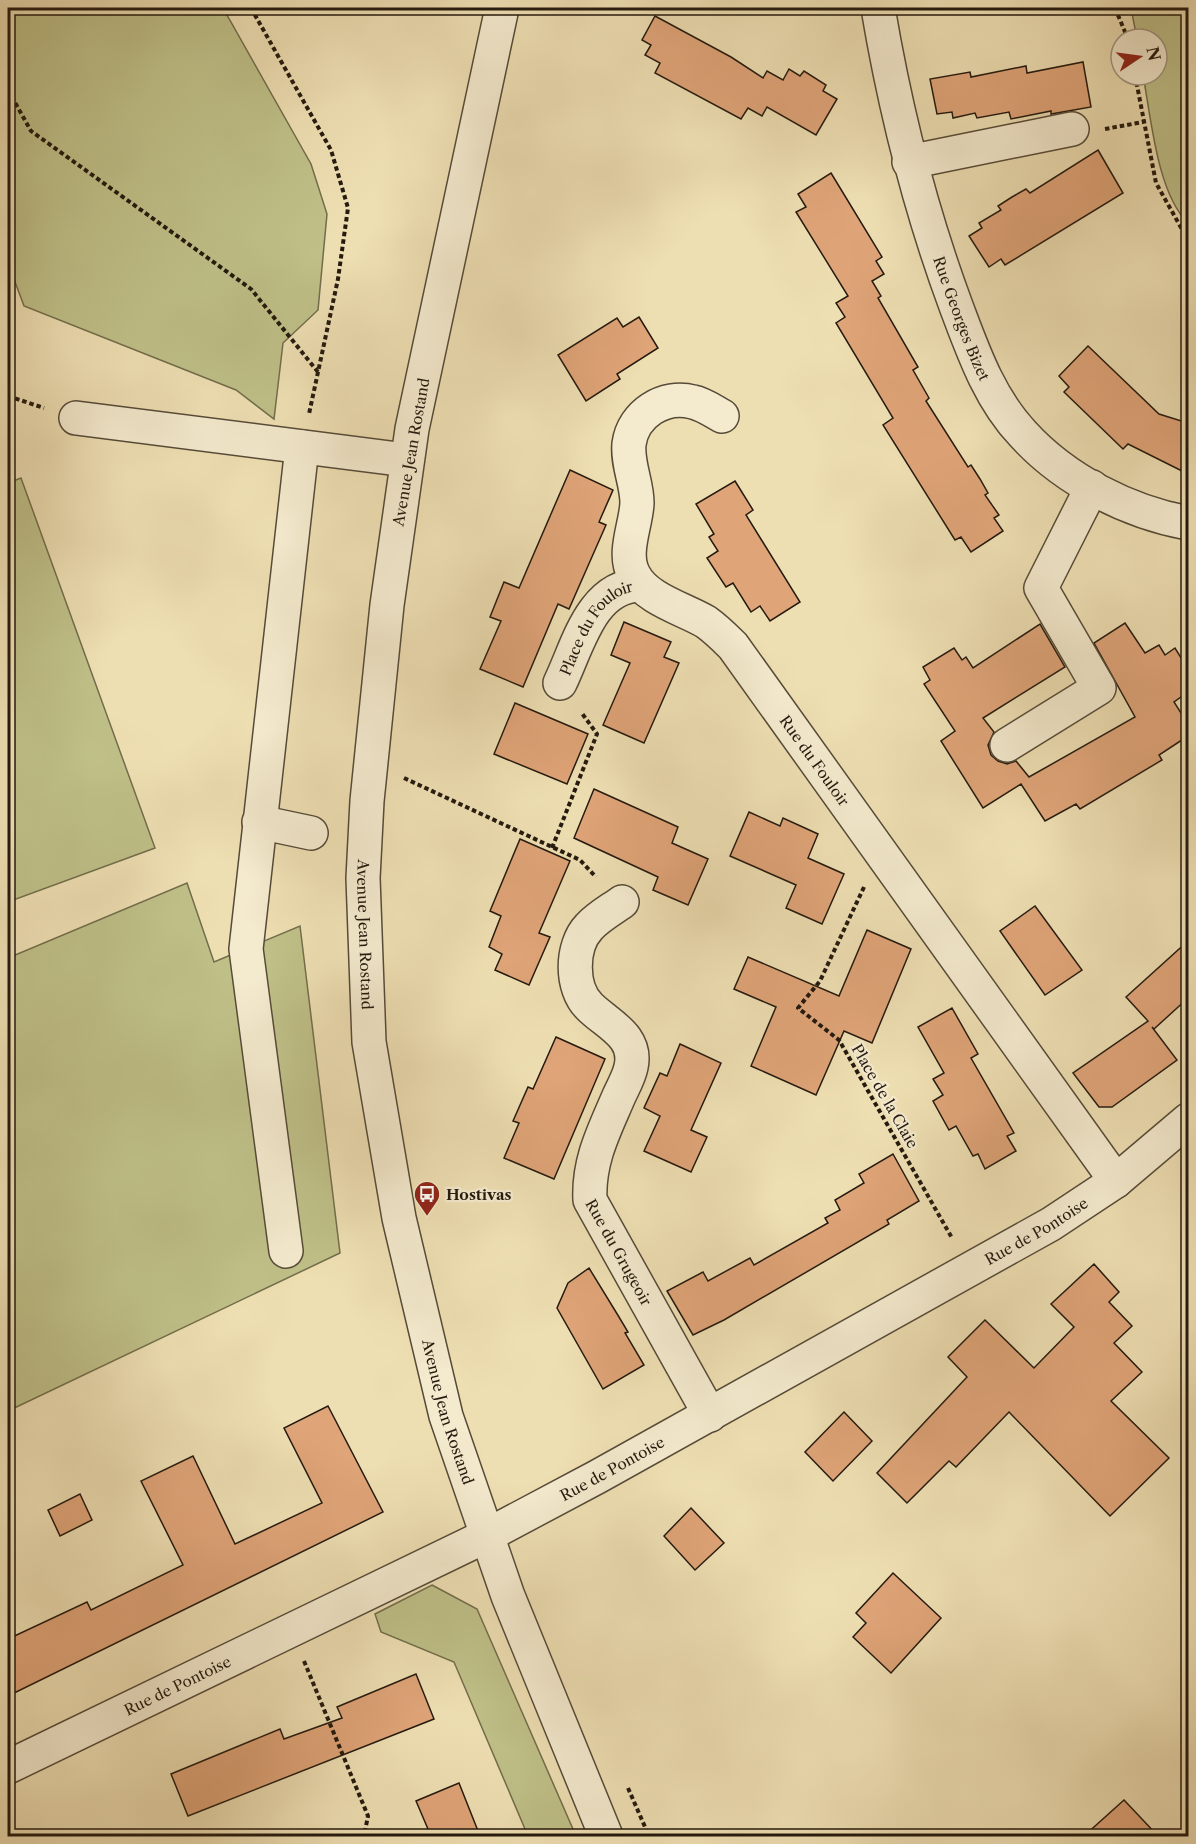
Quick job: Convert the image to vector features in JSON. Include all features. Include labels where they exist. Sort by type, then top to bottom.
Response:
[{"type":"street","name":"Avenue Jean Rostand","points":[[502,8],[406,460],[370,763],[363,878],[364,958],[369,1042],[375,1089],[395,1199],[428,1349],[458,1456],[486,1536],[537,1670],[606,1836]]},
{"type":"street","name":"Rue Georges Bizet","points":[[878,8],[909,162],[950,290],[992,391],[1022,434],[1041,452],[1092,487],[1148,513],[1188,523]]},
{"type":"street","points":[[909,162],[1072,129]]},
{"type":"street","points":[[640,585],[632,573],[629,558],[637,495],[629,457],[631,434],[643,414],[668,402],[694,402],[722,416]]},
{"type":"street","points":[[76,418],[406,460]]},
{"type":"street","points":[[286,1251],[246,949],[302,447]]},
{"type":"street","points":[[1008,744],[1099,688],[1041,588],[1092,487]]},
{"type":"street","name":"Place du Fouloir","points":[[560,683],[597,606],[617,589],[640,585]]},
{"type":"street","name":"Rue du Fouloir","points":[[640,585],[705,622],[734,646],[1116,1181]]},
{"type":"street","points":[[259,822],[311,833]]},
{"type":"street","name":"Rue du Grugeoir","points":[[622,902],[588,927],[574,965],[577,981],[588,1006],[620,1030],[627,1041],[632,1066],[592,1160],[589,1178],[590,1200],[710,1415]]},
{"type":"street","name":"Rue de Pontoise","points":[[8,1767],[486,1536],[710,1415],[1051,1224],[1116,1181],[1188,1120]]},
{"type":"path","points":[[251,8],[330,150],[348,208],[338,279],[302,447]]},
{"type":"path","points":[[1115,8],[1123,27]]},
{"type":"path","points":[[1137,87],[1156,183],[1188,240]]},
{"type":"path","points":[[8,90],[32,131],[251,289],[318,373]]},
{"type":"path","points":[[552,848],[597,734],[560,683]]},
{"type":"path","points":[[370,763],[580,860],[622,902]]},
{"type":"path","name":"Place de la Claie","points":[[880,852],[820,981],[798,1008],[839,1040],[970,1270]]},
{"type":"path","points":[[291,1630],[368,1816],[364,1836]]},
{"type":"green space","points":[[8,8],[223,8],[311,164],[327,214],[318,310],[283,343],[274,419],[236,390],[24,306],[8,263]]},
{"type":"green space","points":[[1131,8],[1188,8],[1188,223],[1177,210],[1162,174],[1145,87],[1169,87],[1169,27],[1135,27]]},
{"type":"green space","points":[[21,478],[155,848],[8,902],[8,483]]},
{"type":"green space","points":[[187,883],[214,962],[300,926],[340,1253],[8,1411],[8,958]]},
{"type":"green space","points":[[432,1585],[477,1609],[576,1836],[528,1836],[454,1662],[381,1632],[375,1614]]},
{"type":"building","points":[[655,16],[731,57],[763,78],[767,71],[783,80],[789,69],[800,76],[804,71],[826,85],[823,91],[837,99],[816,135],[767,107],[762,116],[748,108],[741,119],[655,73],[660,63],[645,55],[651,45],[642,40]]},
{"type":"building","points":[[1083,62],[1091,107],[1051,114],[1051,111],[1011,119],[1009,112],[977,118],[975,113],[953,118],[952,112],[937,114],[930,79],[970,72],[971,77],[1026,66],[1027,73]]},
{"type":"building","points":[[1098,150],[1123,193],[1005,265],[1001,259],[989,267],[969,236],[982,228],[979,223],[1001,210],[998,206],[1012,197],[1026,189],[1030,193]]},
{"type":"building","points":[[831,173],[882,257],[876,261],[884,274],[872,281],[881,296],[878,298],[918,367],[913,370],[929,398],[926,401],[968,467],[971,465],[980,479],[988,493],[985,495],[999,515],[994,518],[1003,531],[971,552],[961,537],[955,540],[883,425],[893,418],[836,323],[845,317],[836,303],[848,296],[796,212],[806,207],[798,194]]},
{"type":"building","points":[[639,317],[658,348],[617,374],[620,379],[586,401],[558,355],[617,318],[623,327]]},
{"type":"building","points":[[1088,346],[1159,414],[1188,423],[1188,474],[1128,444],[1123,449],[1064,392],[1069,387],[1059,376]]},
{"type":"building","points":[[570,470],[613,490],[599,522],[606,525],[569,609],[558,604],[523,687],[480,669],[501,621],[490,617],[504,582],[519,588]]},
{"type":"building","points":[[735,481],[753,510],[746,515],[800,602],[770,621],[760,606],[751,612],[733,583],[726,587],[707,558],[718,551],[709,537],[714,534],[696,504]]},
{"type":"building","points":[[624,622],[671,642],[664,657],[679,663],[644,743],[603,725],[630,663],[611,655]]},
{"type":"building","points":[[1125,623],[1145,653],[1159,645],[1165,655],[1175,648],[1188,669],[1188,692],[1174,702],[1188,724],[1188,736],[1159,755],[1162,760],[1080,809],[1076,804],[1045,821],[1021,784],[983,808],[941,741],[955,731],[924,684],[930,680],[923,667],[954,648],[962,660],[966,657],[973,668],[1040,624],[1065,667],[983,718],[994,732],[988,745],[991,755],[1007,764],[1016,761],[1029,777],[1135,717],[1094,643]]},
{"type":"building","points":[[515,703],[588,734],[567,784],[494,754]]},
{"type":"building","points":[[594,789],[678,827],[672,843],[708,859],[688,905],[653,890],[658,877],[574,838]]},
{"type":"building","points":[[749,812],[780,826],[783,818],[818,834],[808,858],[844,874],[822,924],[786,908],[796,885],[730,856]]},
{"type":"building","points":[[520,839],[570,861],[539,933],[550,937],[529,985],[495,970],[502,954],[489,947],[501,916],[490,911]]},
{"type":"building","points":[[1035,906],[1082,970],[1045,995],[1000,931]]},
{"type":"building","points":[[867,930],[911,949],[872,1043],[844,1031],[816,1095],[751,1066],[776,1007],[734,989],[748,957],[839,996]]},
{"type":"building","points":[[1188,941],[1188,998],[1154,1029],[1152,1027],[1177,1060],[1112,1107],[1099,1107],[1073,1073],[1148,1021],[1126,997]]},
{"type":"building","points":[[952,1008],[978,1054],[971,1058],[1014,1133],[1007,1136],[1016,1151],[985,1169],[978,1154],[973,1156],[956,1126],[949,1130],[933,1101],[943,1095],[933,1079],[944,1073],[918,1027]]},
{"type":"building","points":[[556,1037],[605,1059],[554,1179],[504,1158],[519,1123],[513,1121],[528,1087],[533,1089]]},
{"type":"building","points":[[680,1044],[721,1063],[691,1130],[707,1137],[691,1172],[644,1151],[660,1116],[644,1108],[660,1073],[667,1076]]},
{"type":"building","points":[[893,1154],[919,1201],[887,1220],[889,1224],[724,1320],[693,1335],[667,1291],[703,1272],[708,1281],[750,1258],[754,1265],[828,1223],[825,1218],[840,1210],[835,1200],[864,1183],[859,1174]]},
{"type":"building","points":[[1094,1264],[1119,1292],[1109,1302],[1132,1326],[1114,1343],[1142,1372],[1111,1401],[1169,1458],[1110,1516],[1009,1412],[956,1467],[949,1461],[907,1503],[877,1473],[967,1377],[948,1357],[985,1320],[1034,1368],[1074,1327],[1051,1304]]},
{"type":"building","points":[[589,1268],[628,1332],[625,1333],[644,1365],[603,1389],[557,1308],[568,1283]]},
{"type":"building","points":[[328,1406],[383,1512],[8,1696],[8,1639],[87,1602],[91,1610],[183,1565],[141,1481],[193,1456],[235,1544],[322,1503],[284,1428]]},
{"type":"building","points":[[844,1412],[872,1441],[833,1481],[805,1452]]},
{"type":"building","points":[[80,1494],[92,1520],[60,1536],[48,1510]]},
{"type":"building","points":[[691,1508],[724,1543],[695,1570],[664,1536]]},
{"type":"building","points":[[893,1573],[941,1618],[891,1673],[853,1637],[866,1623],[856,1613]]},
{"type":"building","points":[[416,1674],[434,1719],[188,1816],[171,1774],[280,1729],[284,1739],[342,1718],[337,1707]]},
{"type":"building","points":[[459,1783],[480,1836],[431,1836],[416,1801]]},
{"type":"building","points":[[1124,1800],[1158,1836],[1084,1836]]},
{"type":"place","name":"Hostivas","points":[[427,1217]]}]
